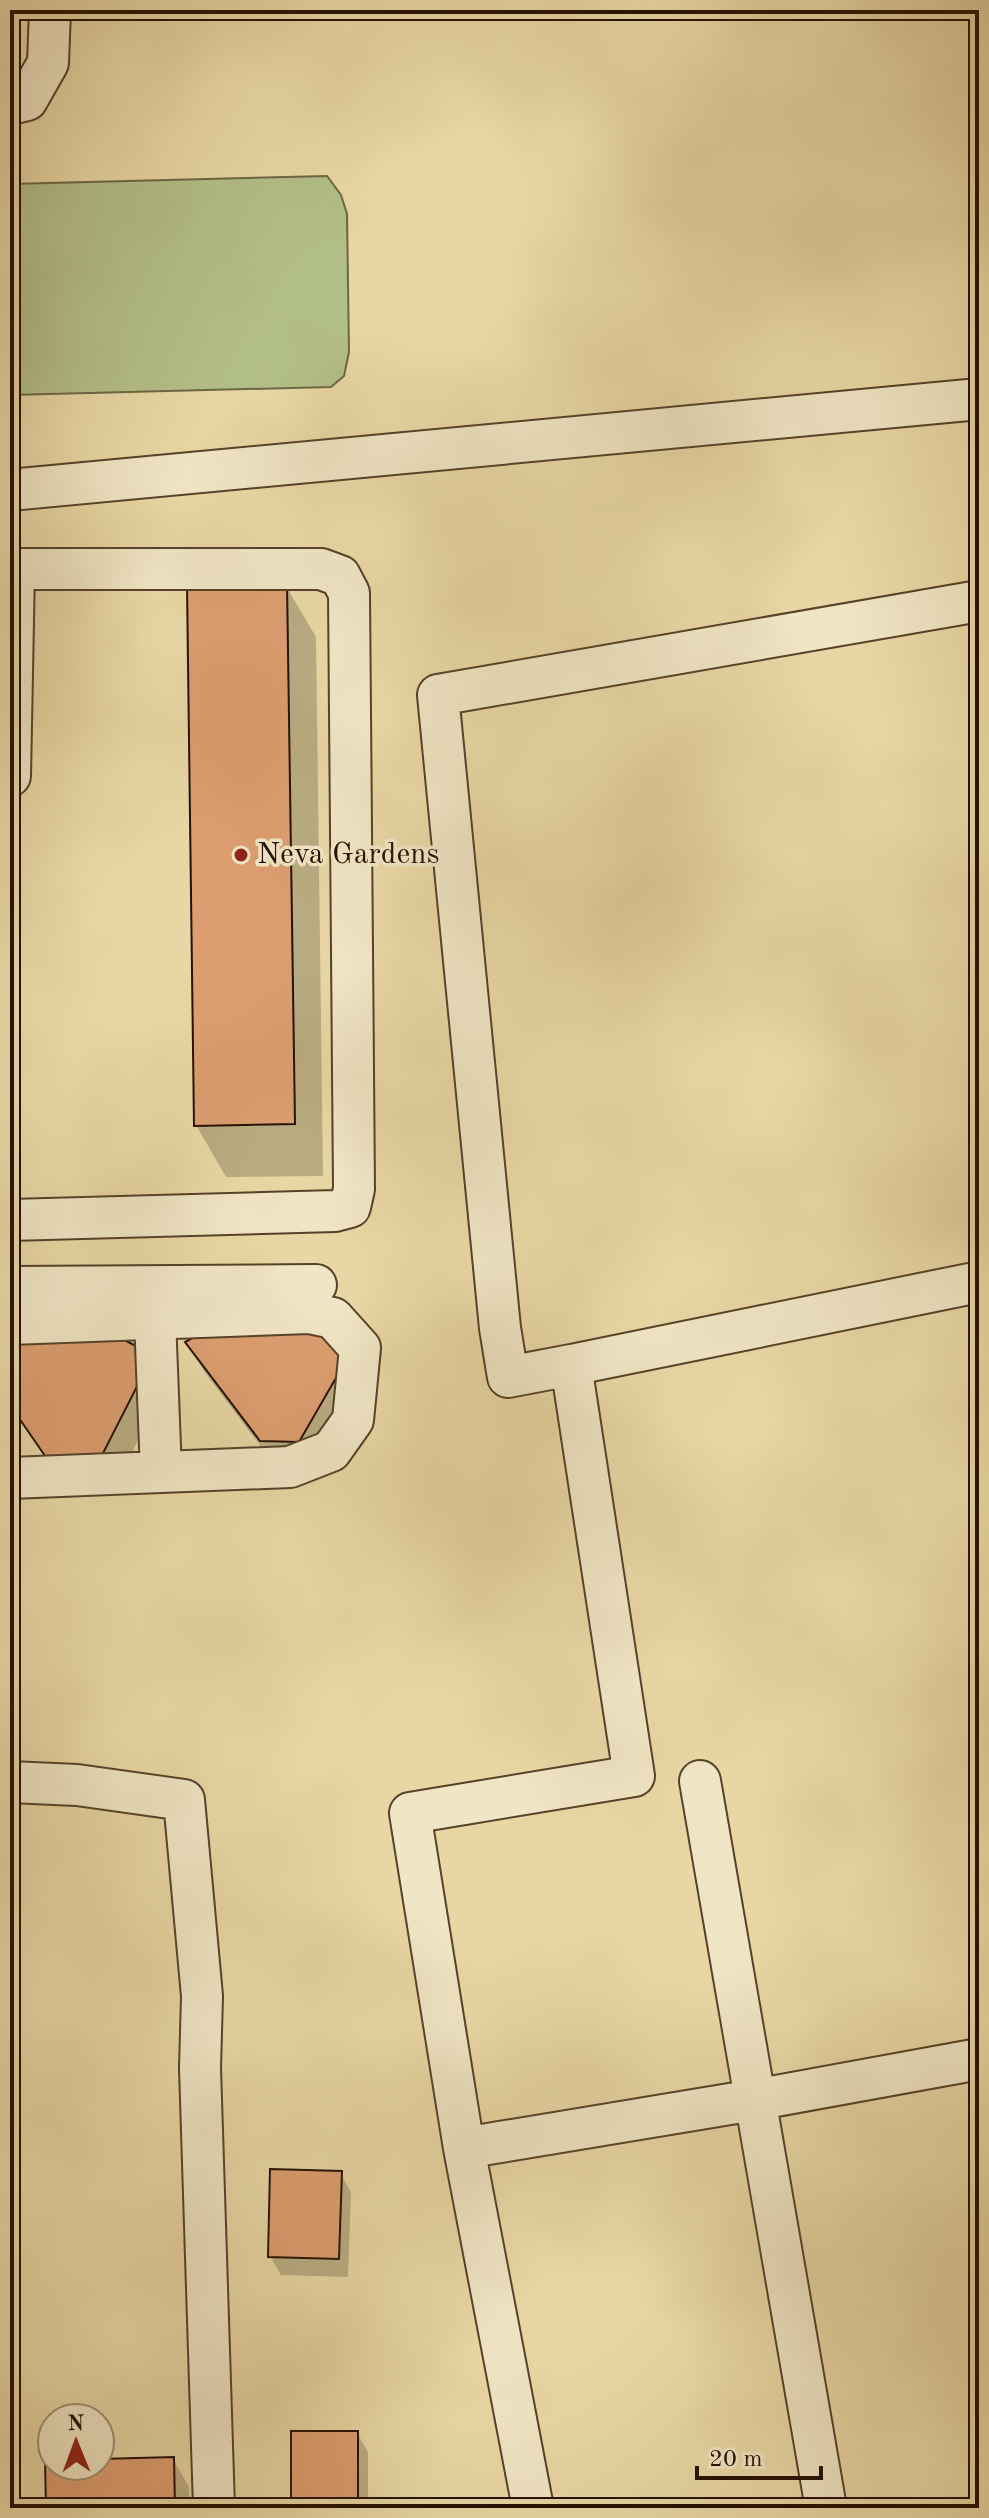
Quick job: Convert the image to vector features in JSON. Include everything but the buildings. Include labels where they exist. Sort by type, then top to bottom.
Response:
[{"type":"street","points":[[10,104],[27,100],[48,63],[50,10]]},
{"type":"street","points":[[10,490],[979,399]]},
{"type":"street","points":[[10,776],[12,569],[321,569],[340,576],[349,593],[354,1189],[350,1207],[335,1211],[10,1220]]},
{"type":"street","points":[[979,601],[438,695],[500,1328],[508,1377],[979,1282]]},
{"type":"street","points":[[10,1324],[155,1319],[316,1285]]},
{"type":"street","points":[[10,1287],[243,1301],[333,1318],[360,1348],[353,1420],[331,1451],[290,1467],[10,1478]]},
{"type":"street","points":[[155,1319],[161,1472]]},
{"type":"street","points":[[533,2508],[464,2148],[410,1813],[634,1776],[571,1365]]},
{"type":"street","points":[[700,1781],[826,2508]]},
{"type":"street","points":[[10,1782],[77,1785],[184,1800],[202,1996],[200,2068],[214,2508]]},
{"type":"street","points":[[464,2148],[979,2059]]},
{"type":"green space","points":[[327,176],[341,195],[347,214],[349,352],[344,376],[331,387],[10,395],[10,184]]},
{"type":"place","name":"Neva Gardens","points":[[241,855]]}]
